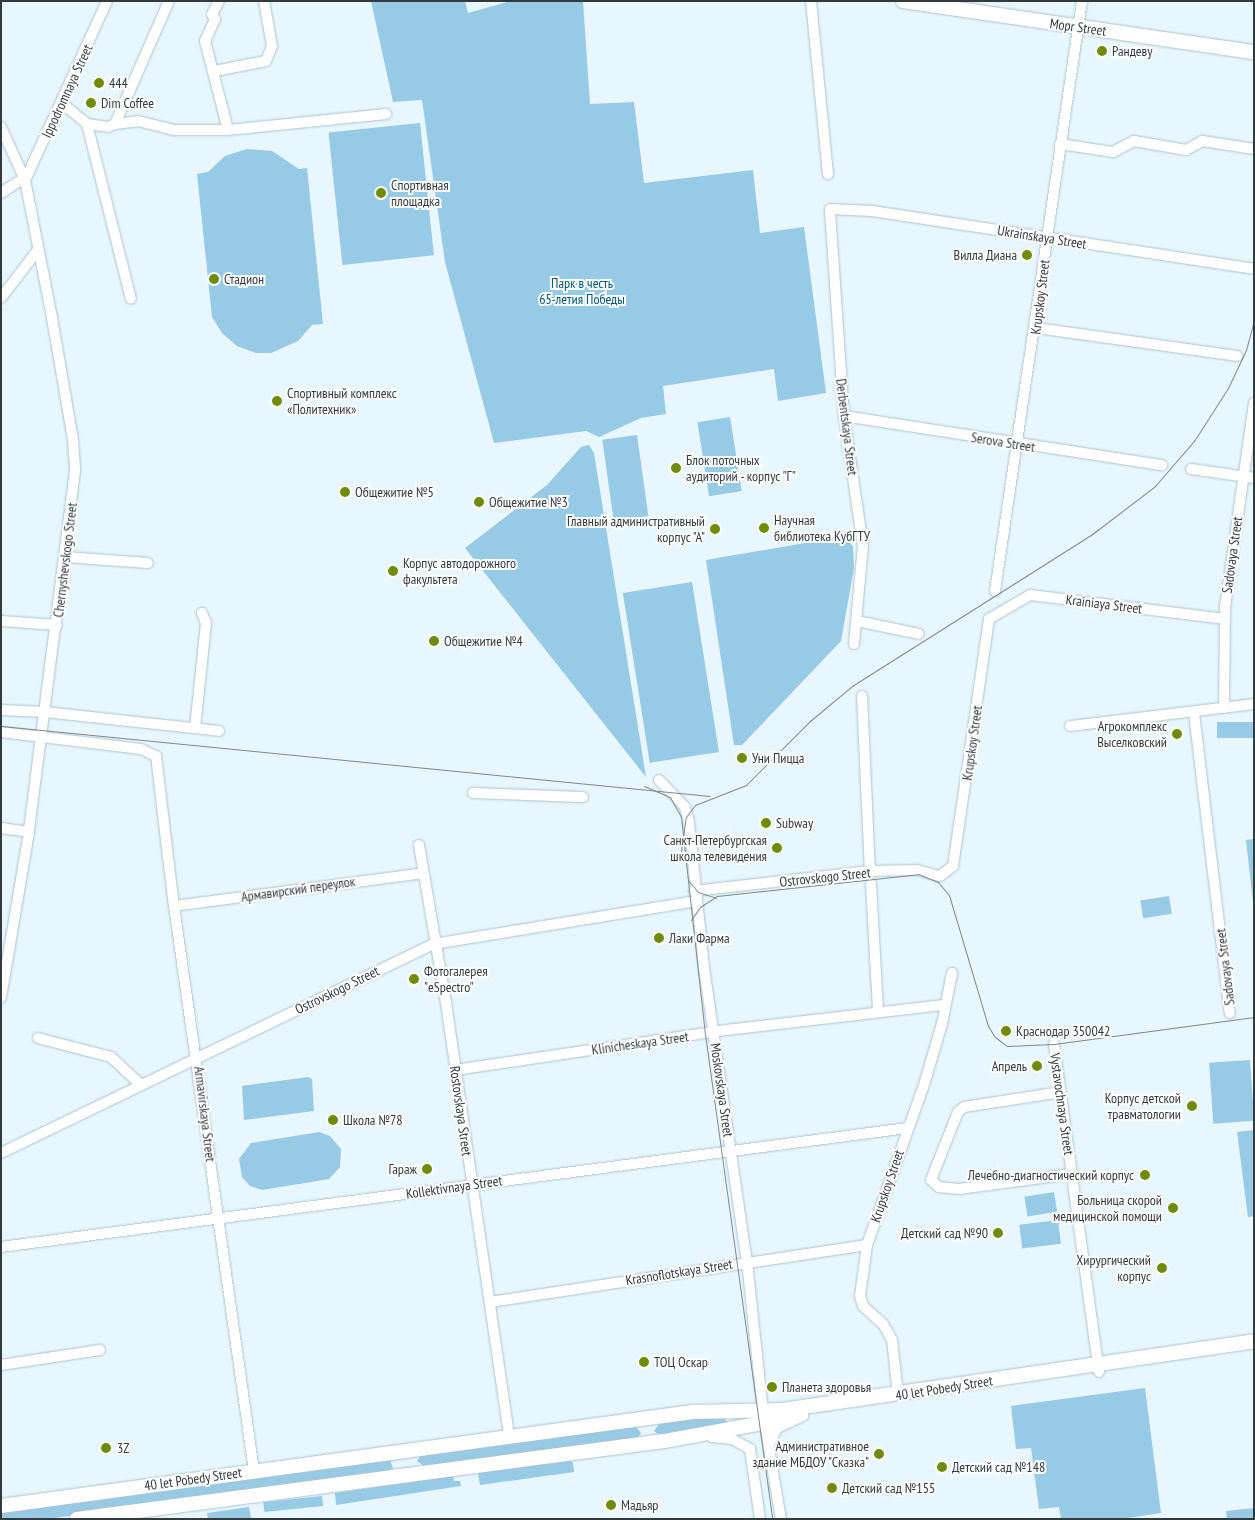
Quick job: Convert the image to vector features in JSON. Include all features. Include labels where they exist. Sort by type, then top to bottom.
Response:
[{"type":"main road","name":"Mopr Street","points":[[903,1],[966,6],[1078,28],[1254,52]]},
{"type":"main road","name":"40 let Pobedy Street","points":[[1,1506],[715,1410],[764,1417],[803,1416],[1254,1341]]},
{"type":"main road","name":"40 let Pobedy Street","points":[[77,1519],[689,1438],[764,1417],[898,1395],[1254,1349]]},
{"type":"main road","points":[[632,1421],[644,1430],[643,1437],[636,1445]]},
{"type":"main road","points":[[423,1449],[412,1457],[412,1462],[426,1472]]},
{"type":"main road","points":[[386,1454],[393,1455],[400,1463],[399,1468],[389,1477]]},
{"type":"street","name":"Ippodromnaya Street","points":[[24,180],[62,103],[108,1]]},
{"type":"street","points":[[115,124],[169,1]]},
{"type":"street","points":[[219,1],[212,14],[215,19],[205,41],[209,64],[215,71],[228,130]]},
{"type":"street","points":[[215,71],[266,61],[272,46],[264,1]]},
{"type":"street","points":[[811,1],[828,174]]},
{"type":"street","name":"Krupskoy Street","points":[[995,591],[1036,328],[1060,144],[1082,1]]},
{"type":"street","points":[[62,103],[87,124],[108,127],[115,124],[138,121],[175,130],[228,130],[386,114]]},
{"type":"street","points":[[87,124],[131,299]]},
{"type":"street","name":"Chernyshevskogo Street","points":[[1,127],[24,180],[74,440],[76,471],[42,737],[1,998]]},
{"type":"street","points":[[1060,144],[1113,152],[1134,141],[1186,150],[1202,141],[1254,149]]},
{"type":"street","points":[[1,193],[24,180]]},
{"type":"street","name":"Ukrainskaya Street","points":[[830,209],[872,212],[1254,269]]},
{"type":"street","name":"Derbentskaya Street","points":[[830,209],[844,416],[863,546],[854,644]]},
{"type":"street","points":[[1,298],[38,250]]},
{"type":"street","points":[[1036,328],[1237,356]]},
{"type":"street","name":"Sadovaya Street","points":[[1224,708],[1226,619],[1249,477],[1254,403]]},
{"type":"street","name":"Serova Street","points":[[844,416],[1017,445],[1162,465]]},
{"type":"street","points":[[1191,469],[1249,477]]},
{"type":"street","points":[[65,557],[148,563]]},
{"type":"street","name":"Krainiaya Street","points":[[989,620],[1030,595],[1226,619]]},
{"type":"street","points":[[195,728],[206,623],[202,613]]},
{"type":"street","name":"Krupskoy Street","points":[[953,866],[989,620]]},
{"type":"street","points":[[1,621],[56,625]]},
{"type":"street","points":[[857,621],[919,634]]},
{"type":"street","points":[[862,696],[870,871]]},
{"type":"street","points":[[1070,726],[1194,713],[1254,704]]},
{"type":"street","points":[[1,710],[45,712],[219,731]]},
{"type":"street","name":"Sadovaya Street","points":[[1194,713],[1230,1013]]},
{"type":"street","points":[[1,732],[42,737]]},
{"type":"street","name":"Armavirskaya Street","points":[[42,737],[142,749],[156,756],[174,906],[254,1471]]},
{"type":"street","name":"Moskovskaya Street","points":[[659,780],[670,788],[687,815],[695,896],[747,1262],[764,1417],[770,1444]]},
{"type":"street","points":[[472,793],[583,797]]},
{"type":"street","points":[[1,828],[28,832]]},
{"type":"street","name":"Rostovskaya Street","points":[[419,844],[422,873],[455,1070],[509,1437]]},
{"type":"street","name":"Ostrovskogo Street","points":[[1,1152],[434,944],[695,896],[870,871],[917,870],[940,876],[953,866]]},
{"type":"street","name":"Армавирский переулок","points":[[174,906],[422,873]]},
{"type":"street","points":[[870,884],[878,1011]]},
{"type":"street","name":"Krupskoy Street","points":[[898,1395],[892,1340],[883,1324],[863,1306],[860,1296],[867,1245],[907,1128],[923,1088],[952,973]]},
{"type":"street","name":"Klinicheskaya Street","points":[[455,1070],[713,1032],[878,1011],[944,1005]]},
{"type":"street","points":[[38,1038],[111,1057],[140,1084]]},
{"type":"street","name":"Vystavochnaya Street","points":[[1054,1044],[1098,1368]]},
{"type":"street","points":[[1060,1092],[964,1107],[958,1112],[931,1180],[940,1187],[959,1189],[1071,1174]]},
{"type":"street","name":"Kollektivnaya Street","points":[[1,1247],[730,1149],[907,1128]]},
{"type":"street","name":"Krasnoflotskaya Street","points":[[490,1302],[867,1245]]},
{"type":"street","points":[[1,1364],[100,1350]]},
{"type":"street","points":[[781,1519],[770,1444],[777,1428],[803,1416]]},
{"type":"street","points":[[689,1438],[723,1437],[750,1449],[760,1519]]},
{"type":"green space","name":"Парк в честь 65-летия Победы","points":[[371,1],[465,1],[468,13],[511,1],[583,1],[590,104],[634,102],[644,183],[753,170],[760,233],[804,227],[826,393],[778,401],[774,369],[663,386],[666,414],[641,418],[599,437],[586,431],[494,443],[445,262],[422,100],[393,102]]},
{"type":"green space","name":"Спортивная площадка","points":[[420,123],[434,255],[342,265],[329,133]]},
{"type":"green space","points":[[247,149],[272,151],[299,169],[307,168],[323,324],[312,325],[298,341],[271,353],[256,353],[237,346],[222,333],[212,317],[197,174],[208,172],[225,156]]},
{"type":"green space","points":[[730,417],[742,491],[709,496],[697,422]]},
{"type":"green space","points":[[637,435],[648,516],[614,521],[602,440]]},
{"type":"green space","points":[[589,445],[594,453],[646,777],[465,548],[547,485],[581,447]]},
{"type":"green space","points":[[846,536],[853,547],[854,568],[841,641],[742,745],[734,745],[706,560]]},
{"type":"green space","points":[[692,582],[719,752],[650,763],[623,593]]},
{"type":"green space","points":[[1217,722],[1254,722],[1254,738],[1217,738]]},
{"type":"green space","points":[[1254,839],[1254,902],[1253,902],[1246,840]]},
{"type":"green space","points":[[1169,896],[1172,914],[1143,918],[1140,901]]},
{"type":"green space","points":[[1250,1060],[1254,1121],[1213,1124],[1209,1063]]},
{"type":"green space","points":[[308,1077],[312,1079],[314,1111],[244,1120],[242,1086]]},
{"type":"green space","points":[[1254,1130],[1254,1216],[1248,1217],[1237,1132]]},
{"type":"green space","points":[[319,1132],[330,1136],[341,1149],[340,1167],[329,1179],[262,1190],[250,1186],[242,1177],[239,1159],[251,1143]]},
{"type":"green space","points":[[1054,1192],[1057,1212],[1027,1216],[1024,1197]]},
{"type":"green space","points":[[1058,1220],[1061,1244],[1022,1249],[1019,1225]]},
{"type":"green space","points":[[1145,1388],[1161,1513],[1121,1519],[1061,1519],[1059,1507],[1039,1509],[1031,1448],[1016,1449],[1011,1406]]},
{"type":"green space","points":[[719,1416],[728,1422],[727,1426],[660,1436],[654,1431],[659,1424]]},
{"type":"green space","points":[[636,1427],[641,1433],[636,1440],[424,1466],[417,1461],[422,1454]]},
{"type":"green space","points":[[390,1460],[393,1468],[386,1472],[47,1519],[1,1519],[1,1512]]},
{"type":"green space","points":[[569,1460],[573,1463],[574,1472],[480,1485],[478,1473]]},
{"type":"green space","points":[[453,1476],[454,1481],[460,1481],[461,1486],[336,1505],[335,1493]]},
{"type":"green space","points":[[322,1496],[323,1506],[264,1512],[263,1502]]},
{"type":"green space","points":[[249,1507],[251,1518],[208,1519],[207,1513]]},
{"type":"green space","points":[[1254,1508],[1254,1519],[1227,1519],[1226,1511]]},
{"type":"tram line","points":[[681,851],[686,817],[695,805],[746,785],[810,721],[852,686],[1091,535],[1155,486],[1194,441],[1228,388],[1246,350],[1254,321]]},
{"type":"tram line","points":[[1,726],[710,796]]},
{"type":"tram line","points":[[644,786],[670,797],[681,817],[705,1034],[772,1519]]},
{"type":"tram line","points":[[691,920],[700,907],[717,896],[918,874],[938,882],[949,895],[988,1026],[995,1037],[1007,1046],[1054,1044],[1254,1017]]},
{"type":"tram line","points":[[688,880],[698,892],[716,898]]},
{"type":"place","name":"Рандеву","points":[[1102,51]]},
{"type":"place","name":"444","points":[[99,83]]},
{"type":"place","name":"Dim Coffee","points":[[91,103]]},
{"type":"place","name":"Спортивная площадка","points":[[381,193]]},
{"type":"place","name":"Вилла Диана","points":[[1027,255]]},
{"type":"place","name":"Стадион","points":[[214,279]]},
{"type":"place","name":"Спортивный комплекс «Политехник»","points":[[277,401]]},
{"type":"place","name":"Блок поточных аудиторий - корпус \"Г\"","points":[[676,468]]},
{"type":"place","name":"Общежитие №5","points":[[345,492]]},
{"type":"place","name":"Общежитие №3","points":[[479,502]]},
{"type":"place","name":"Научная библиотека КубГТУ","points":[[764,528]]},
{"type":"place","name":"Главный административный корпус \"А\"","points":[[715,529]]},
{"type":"place","name":"Корпус автодорожного факультета","points":[[393,571]]},
{"type":"place","name":"Общежитие №4","points":[[434,641]]},
{"type":"place","name":"Агрокомплекс Выселковский","points":[[1177,734]]},
{"type":"place","name":"Уни Пицца","points":[[742,758]]},
{"type":"place","name":"Subway","points":[[766,823]]},
{"type":"place","name":"Санкт-Петербургская школа телевидения","points":[[777,848]]},
{"type":"place","name":"Лаки Фарма","points":[[659,938]]},
{"type":"place","name":"Фотогалерея \"eSpectro\"","points":[[414,979]]},
{"type":"place","name":"Краснодар 350042","points":[[1006,1031]]},
{"type":"place","name":"Апрель","points":[[1037,1066]]},
{"type":"place","name":"Корпус детской травматологии","points":[[1192,1106]]},
{"type":"place","name":"Школа №78","points":[[333,1120]]},
{"type":"place","name":"Гараж","points":[[427,1169]]},
{"type":"place","name":"Лечебно-диагностический корпус","points":[[1145,1175]]},
{"type":"place","name":"Больница скорой медицинской помощи","points":[[1173,1208]]},
{"type":"place","name":"Детский сад №90","points":[[998,1233]]},
{"type":"place","name":"Хирургический корпус","points":[[1162,1268]]},
{"type":"place","name":"ТОЦ Оскар","points":[[644,1362]]},
{"type":"place","name":"Планета здоровья","points":[[772,1387]]},
{"type":"place","name":"3Z","points":[[106,1448]]},
{"type":"place","name":"Административное здание МБДОУ \"Сказка\"","points":[[879,1454]]},
{"type":"place","name":"Детский сад №148","points":[[942,1467]]},
{"type":"place","name":"Детский сад №155","points":[[832,1488]]},
{"type":"place","name":"Мадьяр","points":[[611,1505]]}]
